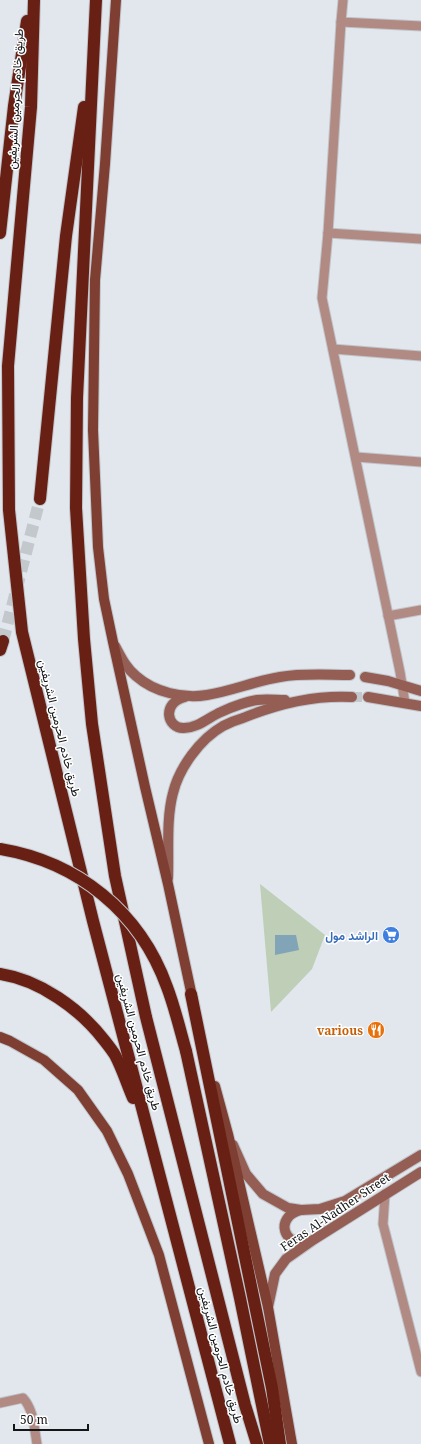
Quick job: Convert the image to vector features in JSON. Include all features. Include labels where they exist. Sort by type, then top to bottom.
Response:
[{"type":"highway","points":[[0,233],[14,106],[31,0]]},
{"type":"highway","name":"طريق خادم الحرمين الشريفين","points":[[34,0],[32,107],[8,366],[10,517],[22,632],[93,921],[230,1444]]},
{"type":"highway","name":"طريق خادم الحرمين الشريفين","points":[[96,0],[77,398],[76,493],[84,639],[92,724],[115,876],[146,1018],[245,1404],[257,1444]]},
{"type":"highway","points":[[40,499],[66,236],[94,29]]},
{"type":"highway","points":[[0,849],[37,858],[59,867],[85,881],[102,893],[128,919],[144,940],[156,962],[167,987],[186,1051],[270,1444]]},
{"type":"highway","points":[[0,974],[26,981],[52,993],[76,1010],[95,1028],[115,1054],[134,1100],[160,1176]]},
{"type":"highway","points":[[191,994],[272,1388],[280,1444]]},
{"type":"main road","points":[[116,0],[105,164],[95,280],[93,430],[98,547],[104,599],[191,994],[228,1134],[268,1306],[292,1444]]},
{"type":"main road","points":[[113,642],[125,664],[135,676],[152,687],[186,696],[206,696],[282,677],[350,675]]},
{"type":"main road","points":[[365,677],[421,691]]},
{"type":"main road","points":[[186,696],[178,698],[170,706],[169,717],[176,726],[181,728],[193,727],[220,712],[257,700],[302,700]]},
{"type":"main road","points":[[168,884],[170,809],[175,786],[180,774],[200,745],[211,734],[223,726],[258,712],[302,700],[352,696]]},
{"type":"main road","points":[[368,698],[421,706]]},
{"type":"main road","points":[[0,1037],[10,1040],[44,1060],[78,1090],[107,1131],[128,1174],[159,1255],[209,1444]]},
{"type":"main road","name":"Feras Al-Nadher Street","points":[[228,1134],[246,1174],[263,1194],[288,1208],[301,1210],[320,1210],[345,1201],[421,1155]]},
{"type":"main road","name":"Feras Al-Nadher Street","points":[[268,1306],[275,1274],[286,1259],[313,1240],[421,1172]]},
{"type":"main road","points":[[301,1210],[294,1212],[286,1219],[284,1226],[286,1232],[293,1241],[299,1243],[313,1240]]},
{"type":"street","points":[[343,0],[328,233],[322,298],[356,457],[405,703]]},
{"type":"street","points":[[341,22],[421,26]]},
{"type":"street","points":[[328,233],[421,239]]},
{"type":"street","points":[[333,349],[421,356]]},
{"type":"street","points":[[356,457],[421,462]]},
{"type":"street","points":[[388,616],[421,610]]},
{"type":"street","points":[[385,1194],[383,1224],[421,1372]]},
{"type":"street","points":[[0,1403],[22,1398],[27,1402],[30,1408],[37,1444]]},
{"type":"green space","points":[[260,884],[325,935],[312,969],[271,1012]]},
{"type":"water","points":[[275,935],[296,935],[299,950],[275,955]]},
{"type":"tunnel","points":[[3,641],[40,499]]},
{"type":"tunnel","points":[[352,697],[368,697]]},
{"type":"place","name":"الراشد مول","points":[[391,935]]},
{"type":"place","name":"various","points":[[376,1030]]}]
